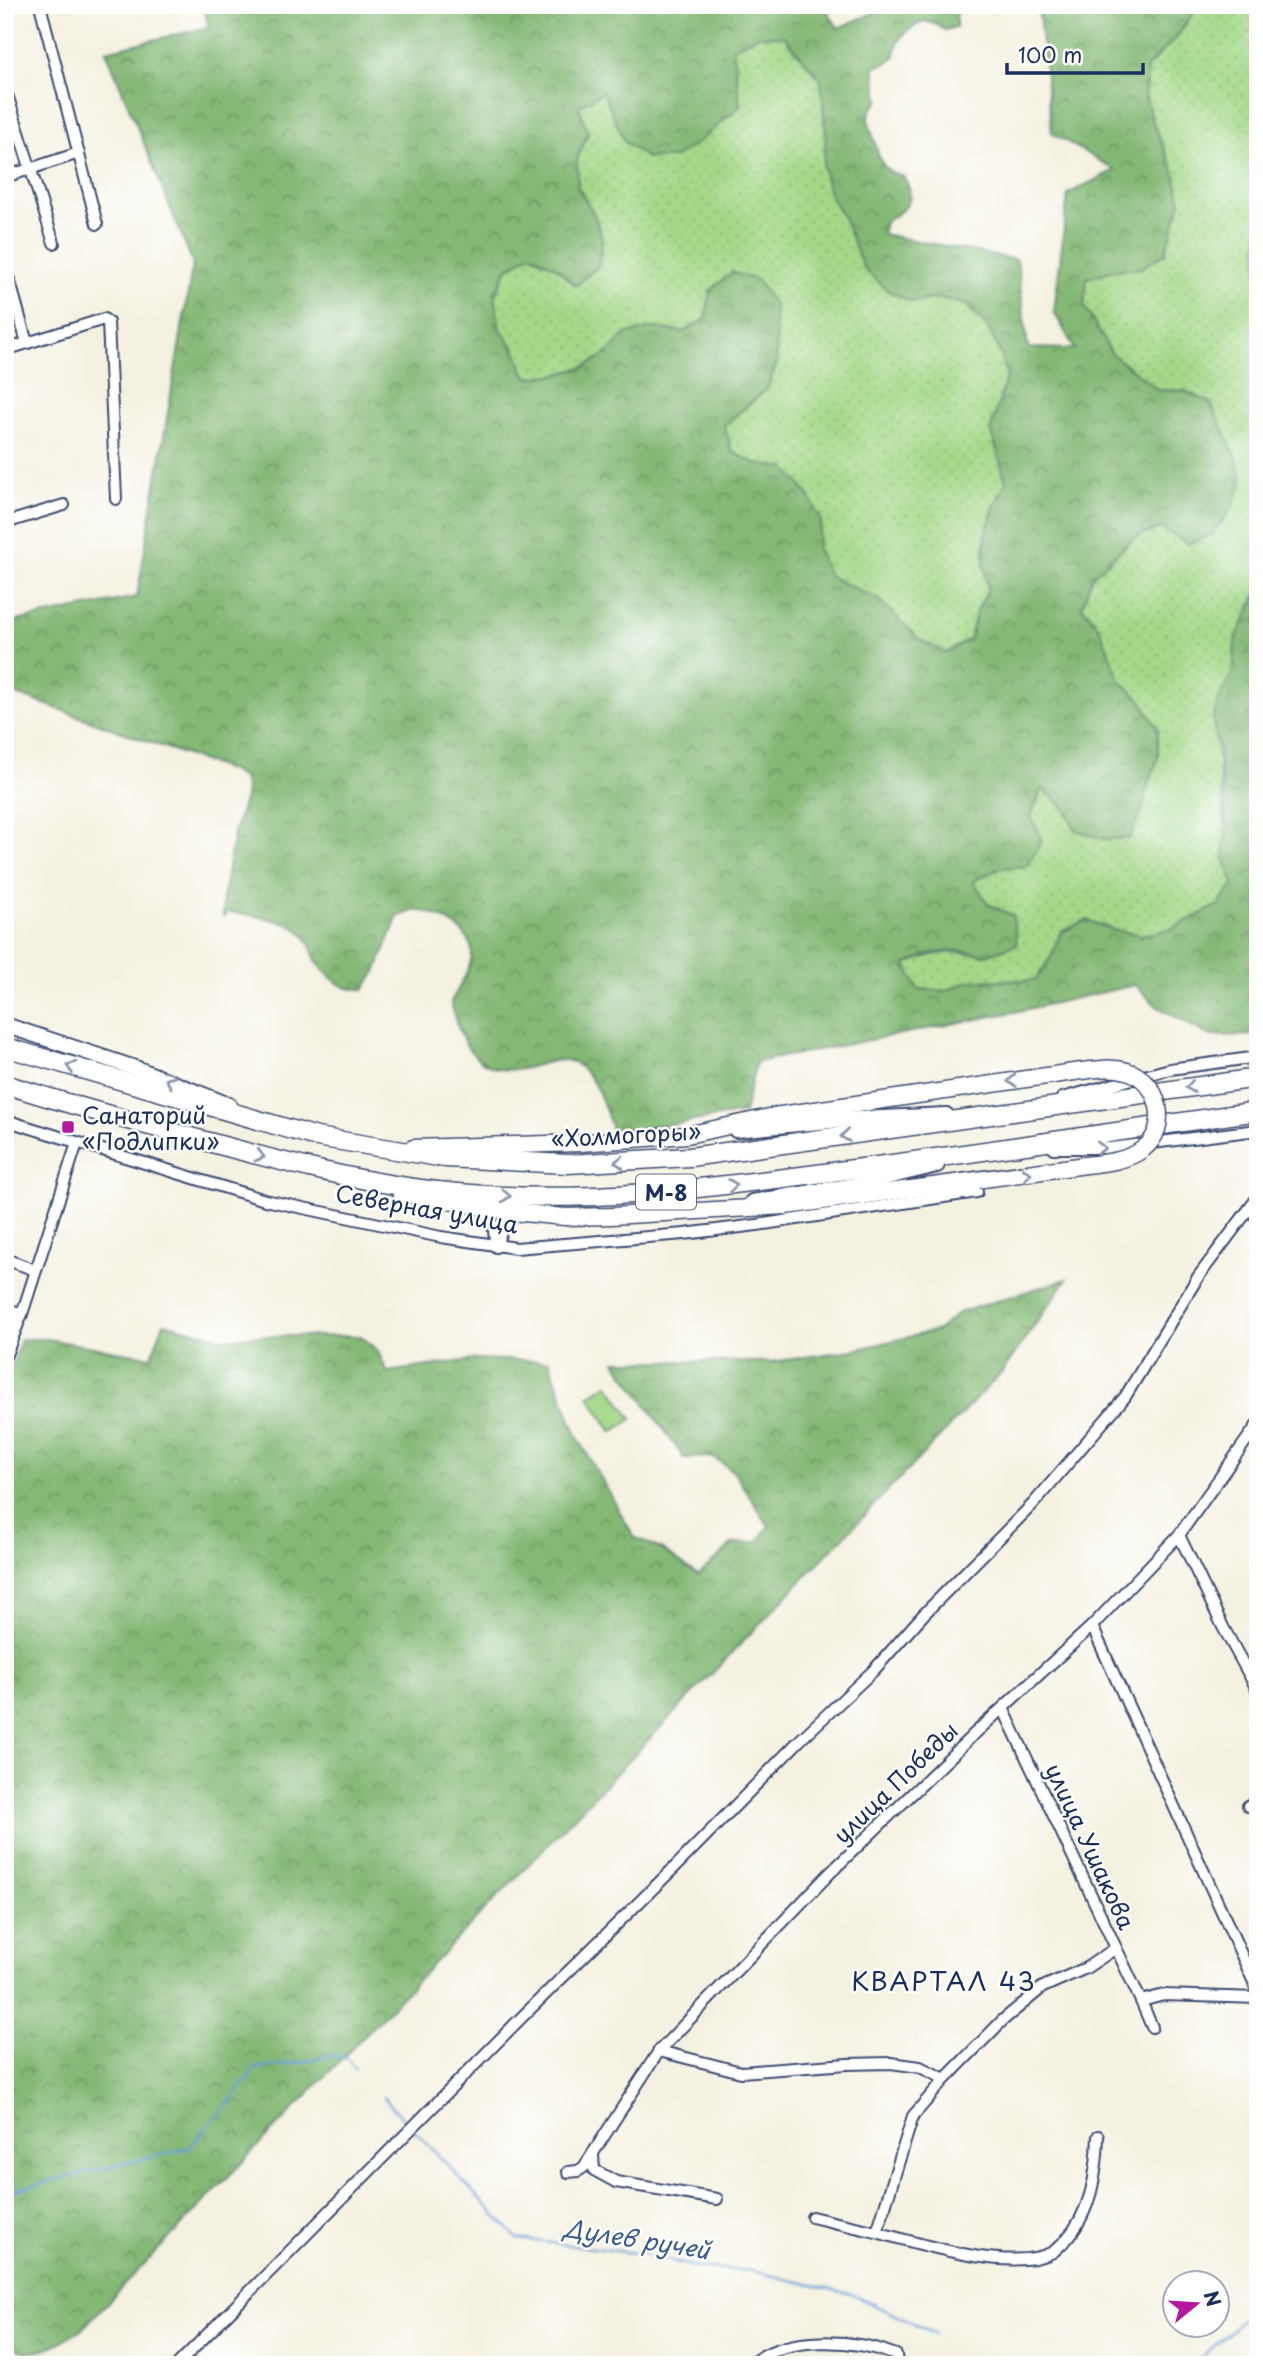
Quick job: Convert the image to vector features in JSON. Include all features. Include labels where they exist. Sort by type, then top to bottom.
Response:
[{"type":"highway","name":"«Холмогоры»","points":[[5,1047],[278,1127],[379,1149],[445,1158],[533,1163],[627,1162],[739,1151],[1258,1077]]},
{"type":"highway","name":"М-8","points":[[5,1084],[284,1163],[341,1176],[458,1193],[527,1197],[622,1196],[693,1190],[989,1151],[1258,1111]]},
{"type":"main road","points":[[341,1176],[405,1195],[480,1208],[565,1217],[812,1203],[1116,1161],[1143,1149],[1157,1130],[1159,1118],[1158,1104],[1152,1090],[1142,1079],[1130,1072],[1113,1068],[774,1116],[687,1135],[580,1143],[379,1149]]},
{"type":"street","points":[[40,5],[97,224]]},
{"type":"street","points":[[5,88],[54,243]]},
{"type":"street","points":[[5,177],[79,153]]},
{"type":"street","points":[[5,264],[27,343]]},
{"type":"street","points":[[5,351],[104,319],[108,322],[116,499]]},
{"type":"street","points":[[5,523],[64,505]]},
{"type":"street","points":[[5,1025],[141,1070],[278,1127]]},
{"type":"street","points":[[1008,1113],[1170,1069],[1258,1057]]},
{"type":"street","points":[[687,1135],[840,1120],[928,1115],[986,1116]]},
{"type":"street","name":"Северная улица","points":[[5,1120],[265,1200],[496,1247],[516,1248],[684,1234],[977,1192]]},
{"type":"street","points":[[1008,1148],[1111,1148],[1258,1130]]},
{"type":"street","points":[[5,1357],[22,1314],[77,1143]]},
{"type":"street","points":[[705,1210],[850,1186],[989,1151]]},
{"type":"street","points":[[177,2365],[799,1741],[874,1670],[924,1614],[1033,1504],[1125,1397],[1198,1277],[1258,1197]]},
{"type":"street","points":[[480,1208],[489,1214],[493,1222],[496,1247]]},
{"type":"street","points":[[496,1247],[503,1226],[512,1217],[525,1213]]},
{"type":"street","points":[[5,1259],[35,1270]]},
{"type":"street","points":[[5,1308],[22,1314]]},
{"type":"street","name":"улица Победы","points":[[568,2172],[584,2167],[659,2052],[830,1873],[1092,1626],[1179,1535],[1258,1424]]},
{"type":"street","points":[[1179,1535],[1223,1628],[1258,1691]]},
{"type":"street","points":[[1092,1626],[1258,1992]]},
{"type":"street","name":"улица Ушакова","points":[[1003,1708],[1152,2027]]},
{"type":"street","points":[[877,2232],[913,2116],[1003,2020],[1043,1987],[1086,1968],[1116,1948]]},
{"type":"street","points":[[1141,2001],[1164,1995],[1258,1998]]},
{"type":"street","points":[[659,2052],[741,2072],[891,2063],[920,2067],[945,2079]]},
{"type":"street","points":[[812,2217],[877,2232],[929,2248],[1024,2260],[1054,2251],[1077,2228],[1091,2192],[1098,2163],[1098,2136]]},
{"type":"street","points":[[593,2155],[594,2170],[616,2182],[717,2199]]},
{"type":"street","points":[[750,2365],[762,2355],[790,2345],[838,2343],[874,2346],[896,2355],[897,2365]]},
{"type":"green space","points":[[203,5],[824,5],[838,28],[892,5],[963,5],[956,15],[956,27],[945,30],[924,21],[900,39],[895,56],[875,67],[879,101],[871,109],[868,120],[883,165],[892,173],[903,176],[910,192],[908,204],[885,222],[882,234],[1017,260],[1028,348],[1075,349],[1054,312],[1068,194],[1115,170],[1052,133],[1038,5],[1198,5],[1178,35],[1147,67],[1145,96],[1153,123],[1175,174],[1181,202],[1165,253],[1141,268],[1114,270],[1087,278],[1084,306],[1112,354],[1158,390],[1185,391],[1210,402],[1235,454],[1242,481],[1232,508],[1213,534],[1188,544],[1161,528],[1135,537],[1092,576],[1082,606],[1099,627],[1120,681],[1141,700],[1158,729],[1158,758],[1141,813],[1129,839],[1102,839],[1076,830],[1063,806],[1042,788],[1031,816],[1042,841],[1027,866],[1000,868],[973,881],[988,904],[1013,916],[1017,944],[987,955],[960,951],[933,953],[906,964],[918,989],[945,991],[970,981],[1036,980],[1051,957],[1061,932],[1087,920],[1113,930],[1141,935],[1169,930],[1219,905],[1234,883],[1224,858],[1225,803],[1213,719],[1221,694],[1234,670],[1235,641],[1258,592],[1258,945],[1251,967],[1258,992],[1258,1035],[1210,1036],[1158,1007],[1135,985],[1014,1012],[756,1062],[744,1113],[613,1133],[592,1080],[579,1066],[558,1060],[505,1070],[481,1061],[472,1052],[459,1029],[451,1002],[467,972],[472,952],[470,944],[458,928],[441,917],[422,911],[398,916],[376,972],[364,989],[358,989],[344,987],[330,977],[316,960],[306,938],[294,927],[276,920],[245,914],[228,912],[223,917],[223,897],[234,833],[245,797],[243,778],[231,771],[5,690],[5,623],[137,597],[193,263],[106,51],[209,27]],"holes":[[[757,36],[784,36],[821,80],[826,136],[823,166],[829,193],[843,217],[864,269],[888,291],[912,302],[941,298],[967,305],[986,325],[999,349],[1007,375],[991,429],[1006,482],[986,533],[984,563],[988,590],[976,613],[970,639],[946,653],[920,640],[879,600],[829,576],[817,549],[821,520],[808,494],[786,468],[757,464],[732,452],[724,425],[767,389],[777,363],[775,306],[757,280],[732,272],[710,291],[706,319],[683,332],[654,328],[626,334],[607,354],[582,368],[554,375],[527,378],[515,350],[499,327],[495,295],[507,269],[531,254],[556,267],[576,286],[599,265],[602,238],[593,212],[578,188],[577,159],[588,133],[579,106],[603,92],[625,142],[647,158],[674,158],[697,143],[740,106],[733,48]]]},
{"type":"green space","points":[[1198,5],[1258,5],[1258,592],[1235,641],[1234,670],[1221,694],[1219,774],[1226,830],[1224,858],[1234,883],[1219,905],[1169,930],[1141,935],[1113,930],[1087,920],[1061,932],[1051,957],[1036,980],[970,981],[945,991],[917,989],[906,964],[927,956],[946,953],[987,955],[1013,916],[988,904],[973,881],[1000,868],[1031,816],[1042,788],[1063,806],[1076,830],[1148,784],[1158,758],[1141,700],[1120,681],[1099,627],[1082,606],[1092,576],[1135,537],[1161,528],[1185,391],[1158,390],[1112,354],[1084,306],[1087,278],[1114,270],[1141,268],[1175,174],[1153,123],[1145,96],[1147,67],[1178,35]]},
{"type":"green space","points":[[757,36],[784,36],[821,80],[826,136],[823,166],[829,193],[843,217],[912,302],[941,298],[967,305],[986,325],[999,349],[1007,375],[991,429],[1006,482],[986,533],[984,563],[988,590],[976,613],[970,639],[946,653],[920,640],[879,600],[828,576],[817,549],[821,520],[786,468],[757,464],[732,452],[724,425],[767,389],[710,291],[706,319],[683,332],[654,328],[627,334],[607,354],[582,368],[554,375],[527,378],[515,350],[499,327],[495,295],[507,269],[531,254],[556,267],[576,286],[599,265],[602,238],[593,212],[578,188],[577,159],[588,133],[578,106],[603,91],[625,142],[740,106],[733,48]]},
{"type":"green space","points":[[1067,1279],[1002,1372],[80,2331],[53,2346],[34,2352],[25,2352],[5,2342],[5,1389],[21,1339],[47,1339],[151,1357],[164,1323],[225,1339],[253,1336],[361,1336],[378,1351],[387,1372],[478,1359],[549,1361],[577,1436],[634,1537],[661,1549],[698,1575],[733,1544],[757,1542],[769,1526],[733,1471],[713,1457],[684,1458],[615,1361],[771,1362],[854,1350],[939,1330],[958,1313]]},
{"type":"green space","points":[[608,1384],[632,1419],[612,1432],[589,1396]]},
{"type":"waterway","name":"Дулев ручей","points":[[5,2192],[189,2148],[230,2102],[255,2068],[303,2062],[331,2055],[347,2059],[355,2069]]},
{"type":"waterway","name":"Дулев ручей","points":[[383,2097],[409,2125]]},
{"type":"waterway","name":"Дулев ручей","points":[[414,2130],[518,2239],[642,2254],[696,2267],[752,2271],[851,2294],[935,2334]]},
{"type":"waterway","name":"Дулев ручей","points":[[1194,2365],[1258,2302]]},
{"type":"place","name":"Санаторий «Подлипки»","points":[[68,1127]]},
{"type":"district","name":"КВАРТАЛ 43","points":[[944,1980]]}]
